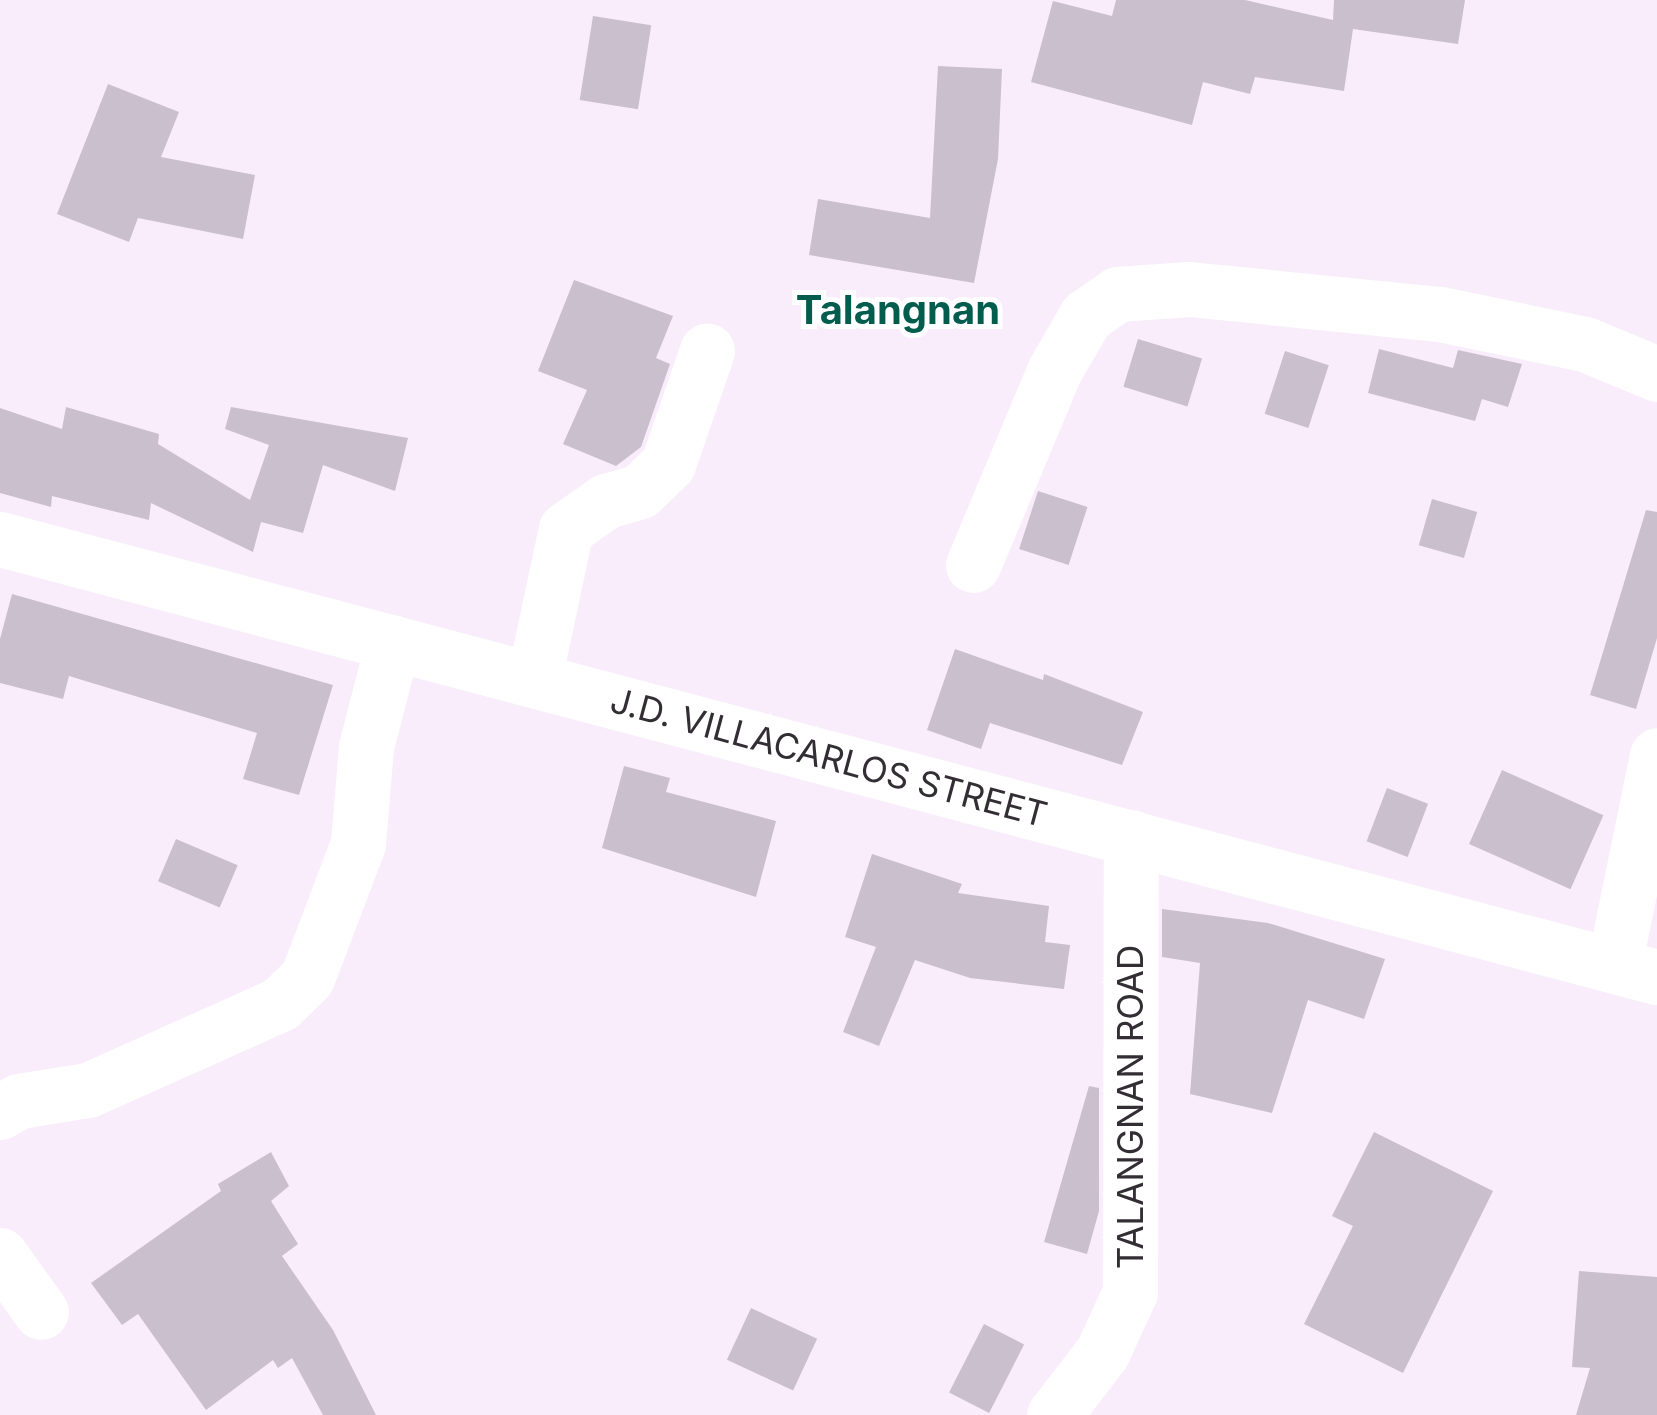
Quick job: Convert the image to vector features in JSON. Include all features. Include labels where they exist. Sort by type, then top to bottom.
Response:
[{"type":"street","points":[[973,566],[1054,371],[1086,316],[1118,294],[1189,289],[1440,314],[1585,344],[1657,374]]},
{"type":"street","points":[[534,680],[566,528],[606,501],[640,491],[668,464],[707,351]]},
{"type":"street","name":"J.D. VILLACARLOS STREET","points":[[0,539],[1636,971]]},
{"type":"street","points":[[0,1112],[18,1101],[88,1090],[280,1004],[308,978],[358,844],[366,747],[394,642]]},
{"type":"street","points":[[1636,971],[1657,755]]},
{"type":"street","name":"TALANGNAN ROAD","points":[[1054,1415],[1102,1354],[1130,1292],[1130,837]]},
{"type":"street","points":[[0,1255],[40,1312]]},
{"type":"building","points":[[1116,0],[1245,0],[1333,20],[1334,0],[1465,0],[1458,44],[1353,29],[1344,91],[1255,77],[1250,94],[1203,82],[1192,125],[1031,82],[1053,1],[1112,16]]},
{"type":"building","points":[[593,16],[651,25],[638,109],[580,100]]},
{"type":"building","points":[[938,66],[1002,69],[998,159],[974,283],[809,255],[818,199],[930,218]]},
{"type":"building","points":[[108,84],[179,112],[161,157],[255,175],[243,239],[138,218],[129,242],[57,214]]},
{"type":"building","points":[[574,280],[673,316],[656,358],[670,364],[641,447],[616,466],[563,444],[587,390],[538,371]]},
{"type":"building","points":[[1138,339],[1202,359],[1187,406],[1123,387]]},
{"type":"building","points":[[1379,349],[1453,368],[1458,350],[1522,364],[1508,407],[1482,399],[1475,421],[1368,393]]},
{"type":"building","points":[[1285,351],[1329,365],[1308,428],[1265,414]]},
{"type":"building","points":[[66,407],[159,434],[158,444],[250,500],[269,445],[225,429],[231,407],[408,438],[395,491],[323,465],[303,533],[261,522],[253,552],[151,503],[149,520],[52,496],[51,507],[0,493],[0,408],[62,429]]},
{"type":"building","points":[[1038,491],[1087,507],[1069,565],[1019,549]]},
{"type":"building","points":[[1432,499],[1477,512],[1464,558],[1419,545]]},
{"type":"building","points":[[1646,510],[1657,512],[1657,638],[1636,709],[1590,695]]},
{"type":"building","points":[[12,594],[333,685],[299,795],[243,779],[257,733],[69,676],[63,699],[0,683],[0,639]]},
{"type":"building","points":[[955,649],[1043,680],[1044,674],[1143,712],[1122,765],[990,723],[981,749],[927,730]]},
{"type":"building","points":[[624,766],[670,778],[666,792],[776,821],[756,897],[602,848]]},
{"type":"building","points":[[1502,770],[1603,815],[1570,889],[1469,844]]},
{"type":"building","points":[[1387,788],[1428,804],[1408,857],[1367,841]]},
{"type":"building","points":[[176,839],[238,865],[220,908],[158,881]]},
{"type":"building","points":[[872,854],[962,884],[958,893],[1049,906],[1045,942],[1070,945],[1064,989],[970,978],[915,960],[879,1046],[843,1032],[876,947],[845,937]]},
{"type":"building","points":[[1162,909],[1268,923],[1385,959],[1364,1019],[1308,1000],[1272,1113],[1190,1094],[1200,963],[1162,957]]},
{"type":"building","points":[[1089,1086],[1099,1088],[1099,1211],[1087,1254],[1044,1242]]},
{"type":"building","points":[[1374,1132],[1493,1191],[1403,1373],[1304,1324],[1353,1226],[1332,1216]]},
{"type":"building","points":[[271,1152],[289,1186],[271,1201],[298,1244],[282,1256],[333,1330],[376,1415],[323,1415],[292,1358],[278,1368],[273,1360],[206,1410],[138,1314],[122,1325],[91,1283],[221,1191],[218,1184]]},
{"type":"building","points":[[1579,1271],[1657,1277],[1657,1415],[1576,1415],[1590,1368],[1572,1367]]},
{"type":"building","points":[[751,1308],[817,1339],[793,1391],[727,1360]]},
{"type":"building","points":[[984,1324],[1024,1344],[989,1413],[949,1393]]},
{"type":"district","name":"Talangnan","points":[[898,310]]}]
